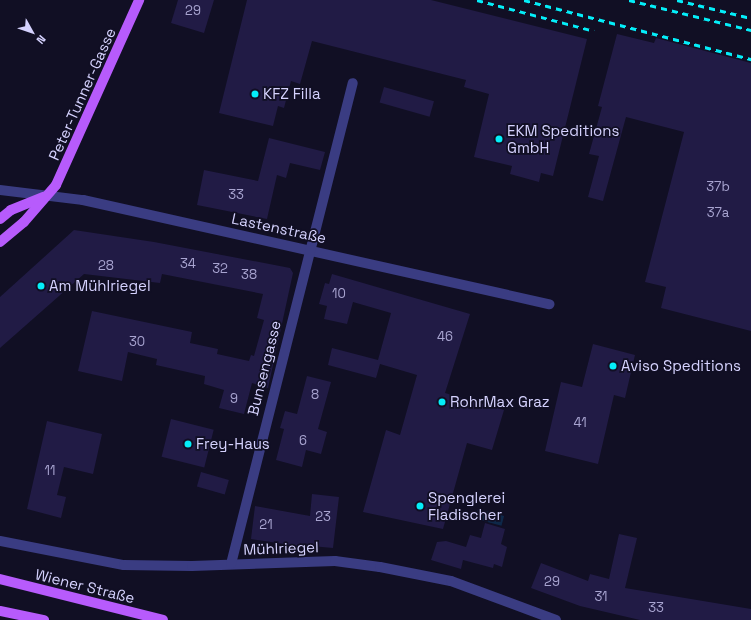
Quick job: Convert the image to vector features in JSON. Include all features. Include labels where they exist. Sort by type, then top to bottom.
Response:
[{"type":"main road","name":"Peter-Tunner-Gasse","points":[[0,242],[24,222],[56,185],[66,166],[140,0]]},
{"type":"main road","name":"Peter-Tunner-Gasse","points":[[0,219],[11,210],[46,196]]},
{"type":"main road","name":"Wiener Straße","points":[[0,579],[163,620]]},
{"type":"main road","points":[[0,611],[44,620]]},
{"type":"street","name":"Bunsengasse","points":[[231,564],[353,83]]},
{"type":"street","name":"Lastenstraße","points":[[0,190],[77,199],[310,249],[550,304]]},
{"type":"street","name":"Mühlriegel","points":[[0,541],[124,565],[335,561],[380,567],[451,581],[556,620]]},
{"type":"water","points":[[478,509],[504,516],[501,526],[475,519]]},
{"type":"building","points":[[178,0],[214,0],[204,33],[171,23]]},
{"type":"building","points":[[247,0],[431,0],[587,39],[553,176],[541,173],[539,182],[510,174],[512,166],[474,157],[489,94],[464,87],[466,80],[312,41],[300,84],[291,81],[284,108],[278,106],[273,126],[219,113]]},
{"type":"building","points":[[617,34],[654,43],[656,38],[751,63],[751,331],[661,308],[666,287],[645,282],[684,132],[626,117],[603,201],[588,197],[599,156],[589,154],[602,107],[598,106]]},
{"type":"building","points":[[384,87],[434,101],[430,117],[380,102]]},
{"type":"building","points":[[269,138],[325,152],[320,170],[290,163],[286,178],[277,175],[267,219],[197,205],[204,170],[258,181]]},
{"type":"building","points":[[74,230],[154,242],[290,268],[293,273],[268,388],[252,383],[244,414],[219,408],[224,390],[204,384],[205,376],[156,365],[157,359],[128,352],[122,381],[78,371],[92,311],[192,332],[190,343],[218,349],[217,354],[249,361],[251,355],[254,356],[264,320],[257,318],[263,294],[162,274],[160,283],[84,274],[0,348],[0,297]]},
{"type":"building","points":[[332,274],[470,314],[445,393],[504,410],[492,450],[467,443],[443,529],[363,512],[386,430],[400,435],[417,375],[380,364],[376,378],[328,365],[332,348],[378,360],[391,313],[353,302],[347,324],[324,319],[327,306],[319,304],[325,283],[329,284]]},
{"type":"building","points":[[593,344],[635,355],[625,398],[614,395],[598,464],[545,451],[561,382],[582,387]]},
{"type":"building","points":[[307,376],[331,382],[318,429],[327,432],[321,454],[306,450],[302,467],[276,460],[284,429],[280,428],[285,411],[297,414]]},
{"type":"building","name":"Frey-Haus","points":[[171,419],[214,430],[204,467],[162,457]]},
{"type":"building","points":[[47,421],[102,434],[93,474],[64,467],[57,495],[66,497],[61,518],[27,509]]},
{"type":"building","points":[[201,472],[229,480],[225,494],[197,486]]},
{"type":"building","points":[[312,494],[339,497],[333,548],[300,545],[299,550],[284,550],[284,544],[251,539],[255,506],[310,516]]},
{"type":"building","points":[[485,523],[505,529],[501,544],[507,547],[502,567],[494,564],[493,568],[463,560],[461,569],[431,560],[437,542],[446,541],[466,547],[470,535],[481,538]]},
{"type":"building","points":[[619,534],[637,538],[625,588],[751,609],[751,620],[640,620],[580,606],[531,588],[541,563],[588,581],[590,574],[609,579]]},
{"type":"railway","points":[[477,0],[594,31]]},
{"type":"railway","points":[[524,0],[751,59]]},
{"type":"railway","points":[[629,0],[751,30]]},
{"type":"railway","points":[[677,0],[751,18]]},
{"type":"place","name":"KFZ Filla","points":[[255,94]]},
{"type":"place","name":"EKM Speditions GmbH","points":[[499,139]]},
{"type":"place","name":"Am Mühlriegel","points":[[41,286]]},
{"type":"place","name":"Aviso Speditions","points":[[613,366]]},
{"type":"place","name":"RohrMax Graz","points":[[442,402]]},
{"type":"place","name":"Frey-Haus","points":[[188,444]]},
{"type":"place","name":"Spenglerei Fladischer","points":[[420,506]]}]
